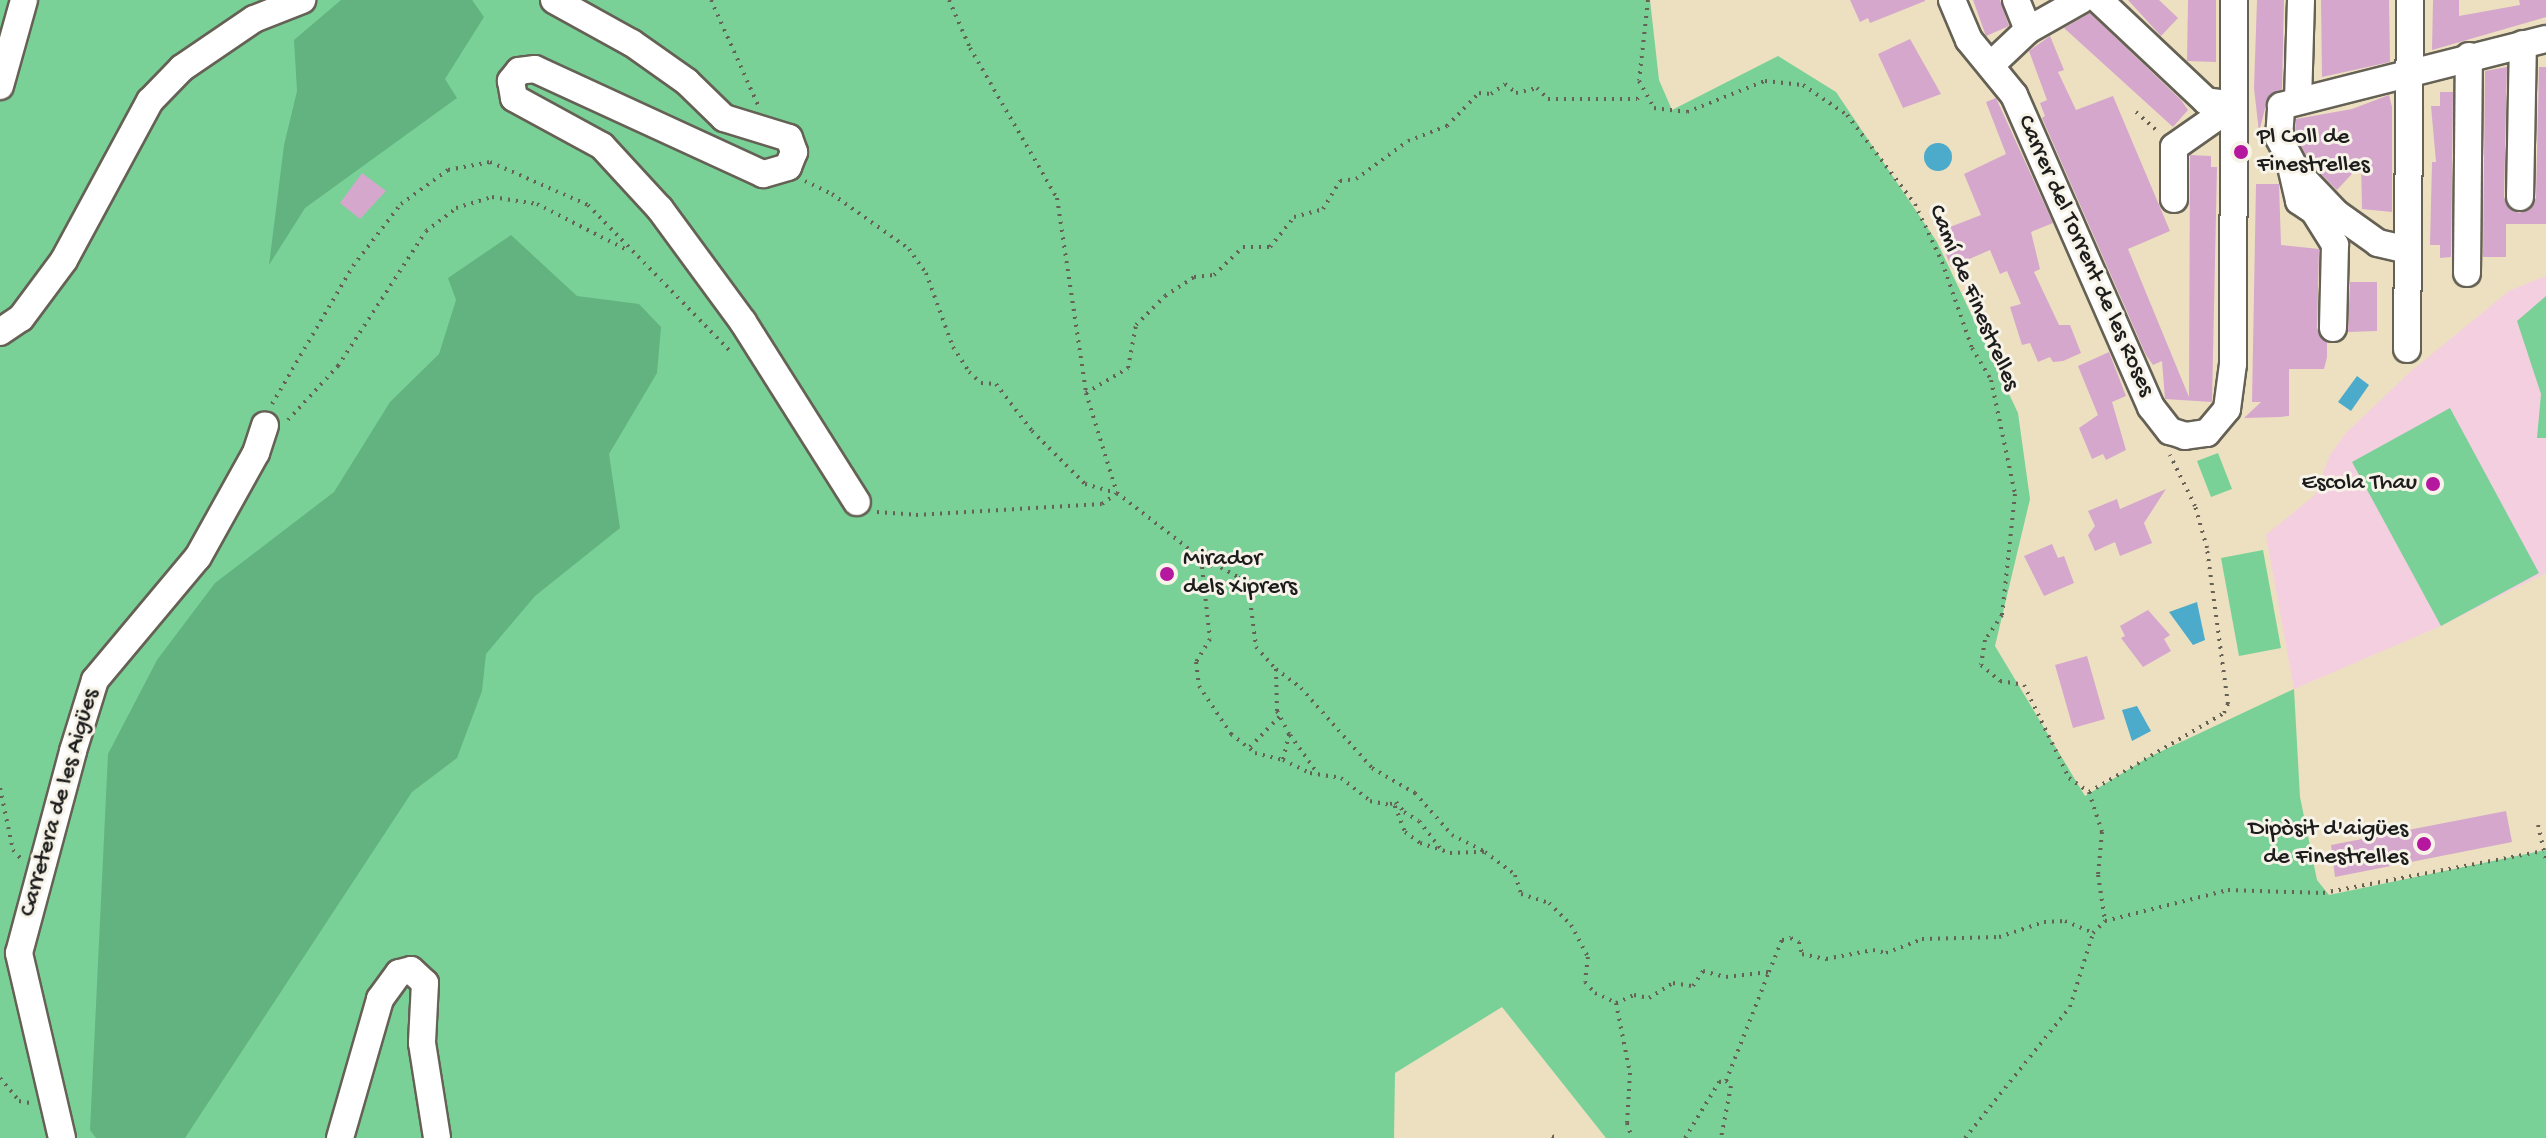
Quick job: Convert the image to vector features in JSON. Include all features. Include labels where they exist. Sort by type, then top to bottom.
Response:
[{"type":"street","points":[[0,86],[24,0]]},
{"type":"street","points":[[0,332],[21,318],[64,260],[150,101],[182,68],[254,19],[302,0]]},
{"type":"street","points":[[554,0],[632,43],[687,82],[724,118],[789,138],[794,152],[788,167],[763,174],[535,69],[519,71],[511,81],[514,98],[602,146],[660,209],[743,322],[857,502]]},
{"type":"street","name":"Carrer del Torrent de les Roses","points":[[1952,0],[1969,40],[1993,63],[2048,166],[2151,407],[2170,431]]},
{"type":"street","points":[[2016,0],[2028,30]]},
{"type":"street","points":[[1993,63],[2028,30],[2081,0]]},
{"type":"street","points":[[2099,0],[2206,101],[2234,105]]},
{"type":"street","points":[[2170,431],[2185,436],[2207,433],[2227,409],[2233,364],[2234,0]]},
{"type":"street","points":[[2301,0],[2290,103],[2279,138],[2290,158],[2336,213],[2378,243],[2408,250]]},
{"type":"street","points":[[2407,349],[2410,0]]},
{"type":"street","points":[[2290,103],[2410,70],[2534,41],[2520,197]]},
{"type":"street","points":[[2467,273],[2469,56]]},
{"type":"street","points":[[2174,199],[2174,147],[2234,105]]},
{"type":"street","points":[[2290,158],[2299,201],[2314,211],[2335,245],[2333,328]]},
{"type":"street","name":"Carretera de les Aigües","points":[[62,1138],[48,1089],[19,953],[95,680],[198,557],[275,424]]},
{"type":"street","points":[[340,1138],[380,999],[399,973],[411,970],[425,983],[422,1043],[437,1138]]},
{"type":"path","points":[[711,0],[711,10],[751,83],[758,130]]},
{"type":"path","points":[[949,0],[970,48],[1057,198],[1086,393],[1117,493]]},
{"type":"path","points":[[1086,393],[1128,368],[1136,325],[1165,296],[1194,277],[1214,275],[1243,247],[1270,247],[1294,217],[1323,209],[1340,181],[1356,179],[1408,141],[1447,126],[1479,93],[1491,94],[1505,84],[1516,93],[1537,88],[1548,99],[1637,99],[1642,94],[1639,81],[1648,0]]},
{"type":"path","name":"Camí de Finestrelles","points":[[1642,94],[1654,108],[1679,114],[1753,83],[1803,85],[1847,115],[1897,175],[1942,262],[1972,348],[1991,380],[2009,455],[2014,532],[2002,615],[1985,640],[1981,665],[2000,681],[2024,685],[2069,778],[2089,792],[2102,832],[2098,875],[2105,921]]},
{"type":"path","points":[[275,424],[275,396],[353,266],[401,204],[448,170],[490,162],[547,184],[588,205],[735,357]]},
{"type":"path","points":[[788,167],[797,179],[832,194],[909,249],[926,273],[953,347],[969,372],[981,383],[996,384],[1032,431],[1085,484],[1117,493],[1193,552],[1233,573],[1249,592],[1251,633],[1265,661],[1301,688],[1372,768],[1415,793],[1452,835],[1485,852],[1515,875],[1521,894],[1549,903],[1571,925],[1588,957],[1585,982],[1616,1003],[1630,1073],[1627,1123],[1632,1138]]},
{"type":"path","points":[[275,424],[338,366],[426,231],[456,208],[492,197],[537,204],[630,251]]},
{"type":"path","points":[[2089,792],[2224,713],[2228,704],[2207,548],[2195,506],[2169,452],[2170,431]]},
{"type":"path","points":[[857,502],[883,515],[916,515],[1102,504],[1117,493]]},
{"type":"path","points":[[1193,552],[1202,567],[1210,639],[1196,662],[1199,686],[1231,734],[1250,747],[1318,774],[1352,783],[1370,801],[1388,805],[1419,821],[1442,851]]},
{"type":"path","points":[[1202,567],[1216,565]]},
{"type":"path","points":[[1276,669],[1280,716],[1291,743],[1283,760]]},
{"type":"path","points":[[1250,747],[1280,716]]},
{"type":"path","points":[[1291,743],[1317,764],[1318,774]]},
{"type":"path","points":[[0,788],[13,850],[22,864]]},
{"type":"path","points":[[1402,813],[1405,832],[1442,851],[1485,852]]},
{"type":"path","points":[[2538,825],[2546,861]]},
{"type":"path","points":[[1465,841],[1465,852]]},
{"type":"path","points":[[1965,1138],[2070,1007],[2093,933],[2105,921],[2228,890],[2323,893],[2543,851]]},
{"type":"path","points":[[1726,1081],[1782,940],[1791,938],[1802,954],[1826,959],[1873,950],[1886,953],[1922,939],[1999,937],[2044,922],[2065,921],[2093,933]]},
{"type":"path","points":[[1616,1003],[1634,995],[1649,998],[1673,983],[1693,986],[1703,971],[1726,977],[1769,972]]},
{"type":"path","points":[[0,1078],[23,1103],[34,1102],[48,1089]]},
{"type":"path","points":[[1685,1138],[1719,1082],[1726,1081]]},
{"type":"path","points":[[1721,1138],[1731,1086],[1726,1081]]},
{"type":"shaded area","name":"Escola Thau","points":[[2546,276],[2546,573],[2441,626],[2294,689],[2266,535],[2315,495],[2330,455],[2346,433],[2410,372],[2509,291]]},
{"type":"green space","points":[[0,0],[1650,0],[1659,80],[1672,110],[1778,56],[1836,92],[1937,242],[2018,413],[2030,499],[1995,646],[2085,796],[2149,757],[2294,689],[2300,797],[2317,880],[2329,895],[2546,850],[2546,1138],[1606,1138],[1502,1007],[1395,1073],[1394,1138],[0,1138]]},
{"type":"green space","points":[[341,0],[472,0],[484,17],[445,79],[457,98],[305,208],[269,265],[284,145],[297,91],[294,40]]},
{"type":"green space","points":[[511,235],[577,296],[639,304],[661,327],[657,373],[609,454],[620,528],[535,596],[486,654],[482,691],[457,758],[412,792],[185,1138],[96,1138],[90,1130],[108,754],[157,660],[215,583],[334,492],[390,402],[439,354],[456,300],[448,278]]},
{"type":"green space","points":[[2546,296],[2546,438],[2537,438],[2541,394],[2517,321]]},
{"type":"green space","points":[[2450,408],[2539,573],[2441,626],[2352,462]]},
{"type":"green space","points":[[2218,453],[2232,489],[2211,497],[2197,461]]},
{"type":"green space","points":[[2263,550],[2281,648],[2239,656],[2221,558]]},
{"type":"water","points":[[1938,143],[1948,147],[1952,157],[1948,167],[1938,171],[1928,167],[1924,157],[1928,147]]},
{"type":"water","points":[[2357,376],[2369,385],[2351,411],[2338,402]]},
{"type":"water","points":[[2197,602],[2205,640],[2193,645],[2169,612]]},
{"type":"water","points":[[2137,706],[2151,731],[2132,741],[2122,710]]},
{"type":"building","points":[[1850,0],[1925,1],[1870,23],[1868,18],[1860,22]]},
{"type":"building","points":[[1973,0],[2000,0],[2009,26],[1986,36]]},
{"type":"building","points":[[2128,0],[2159,0],[2178,18],[2161,36]]},
{"type":"building","points":[[2188,0],[2216,0],[2216,62],[2187,61]]},
{"type":"building","points":[[2257,0],[2284,0],[2282,89],[2268,97],[2259,132],[2254,88]]},
{"type":"building","points":[[2321,0],[2389,0],[2390,62],[2322,77]]},
{"type":"building","points":[[2433,0],[2459,0],[2459,16],[2520,5],[2519,0],[2546,0],[2546,17],[2432,50]]},
{"type":"building","points":[[2090,13],[2181,100],[2188,110],[2173,127],[2064,28]]},
{"type":"building","points":[[2050,36],[2064,70],[2058,72],[2076,110],[2113,96],[2170,231],[2128,249],[2189,397],[2190,155],[2211,156],[2211,167],[2217,167],[2212,402],[2165,399],[2162,361],[2153,365],[2146,355],[2042,118],[2045,116],[2040,103],[2047,100],[2029,51]]},
{"type":"building","points":[[1910,39],[1941,94],[1903,108],[1878,54]]},
{"type":"building","points":[[2507,67],[2504,197],[2511,210],[2520,213],[2536,198],[2539,67],[2546,67],[2546,224],[2506,224],[2506,257],[2483,257],[2485,71]]},
{"type":"building","points":[[2440,92],[2453,92],[2451,257],[2440,258],[2440,245],[2430,245],[2432,162],[2436,162],[2431,106],[2440,106]]},
{"type":"building","points":[[2389,95],[2392,107],[2392,212],[2362,209],[2361,164],[2337,190],[2310,163],[2295,134],[2296,119],[2352,109]]},
{"type":"building","points":[[1996,98],[2053,223],[2031,232],[2040,269],[2034,272],[2059,325],[2070,325],[2081,353],[2063,361],[2053,362],[2050,357],[2038,362],[2030,343],[2022,345],[2010,307],[2021,304],[2007,271],[2000,274],[1990,250],[1951,267],[1937,232],[1981,215],[1964,174],[2006,154],[1986,102]]},
{"type":"building","points":[[362,173],[386,191],[360,219],[340,203]]},
{"type":"building","points":[[2256,184],[2279,184],[2281,245],[2319,249],[2317,328],[2327,342],[2327,357],[2324,369],[2289,369],[2289,416],[2244,418],[2261,402],[2252,402]]},
{"type":"building","points":[[2350,282],[2377,282],[2377,331],[2348,332]]},
{"type":"building","points":[[2109,352],[2126,396],[2112,402],[2126,450],[2106,460],[2103,454],[2092,459],[2079,428],[2098,415],[2078,366]]},
{"type":"building","points":[[2166,489],[2144,523],[2152,543],[2120,556],[2115,542],[2095,551],[2088,535],[2095,526],[2088,511],[2117,499],[2120,509]]},
{"type":"building","points":[[2052,544],[2058,558],[2064,556],[2074,583],[2044,596],[2024,556]]},
{"type":"building","points":[[2148,610],[2170,635],[2164,639],[2171,651],[2143,667],[2121,638],[2125,636],[2120,626]]},
{"type":"building","points":[[2087,656],[2105,719],[2073,728],[2055,665]]},
{"type":"building","name":"Dipòsit d'aigües de Finestrelles","points":[[2506,811],[2512,842],[2335,877],[2331,845]]},
{"type":"place","name":"Pl Coll de Finestrelles","points":[[2241,152]]},
{"type":"place","name":"Escola Thau","points":[[2433,484]]},
{"type":"place","name":"Mirador dels Xiprers","points":[[1167,574]]},
{"type":"place","name":"Dipòsit d'aigües de Finestrelles","points":[[2424,844]]}]
